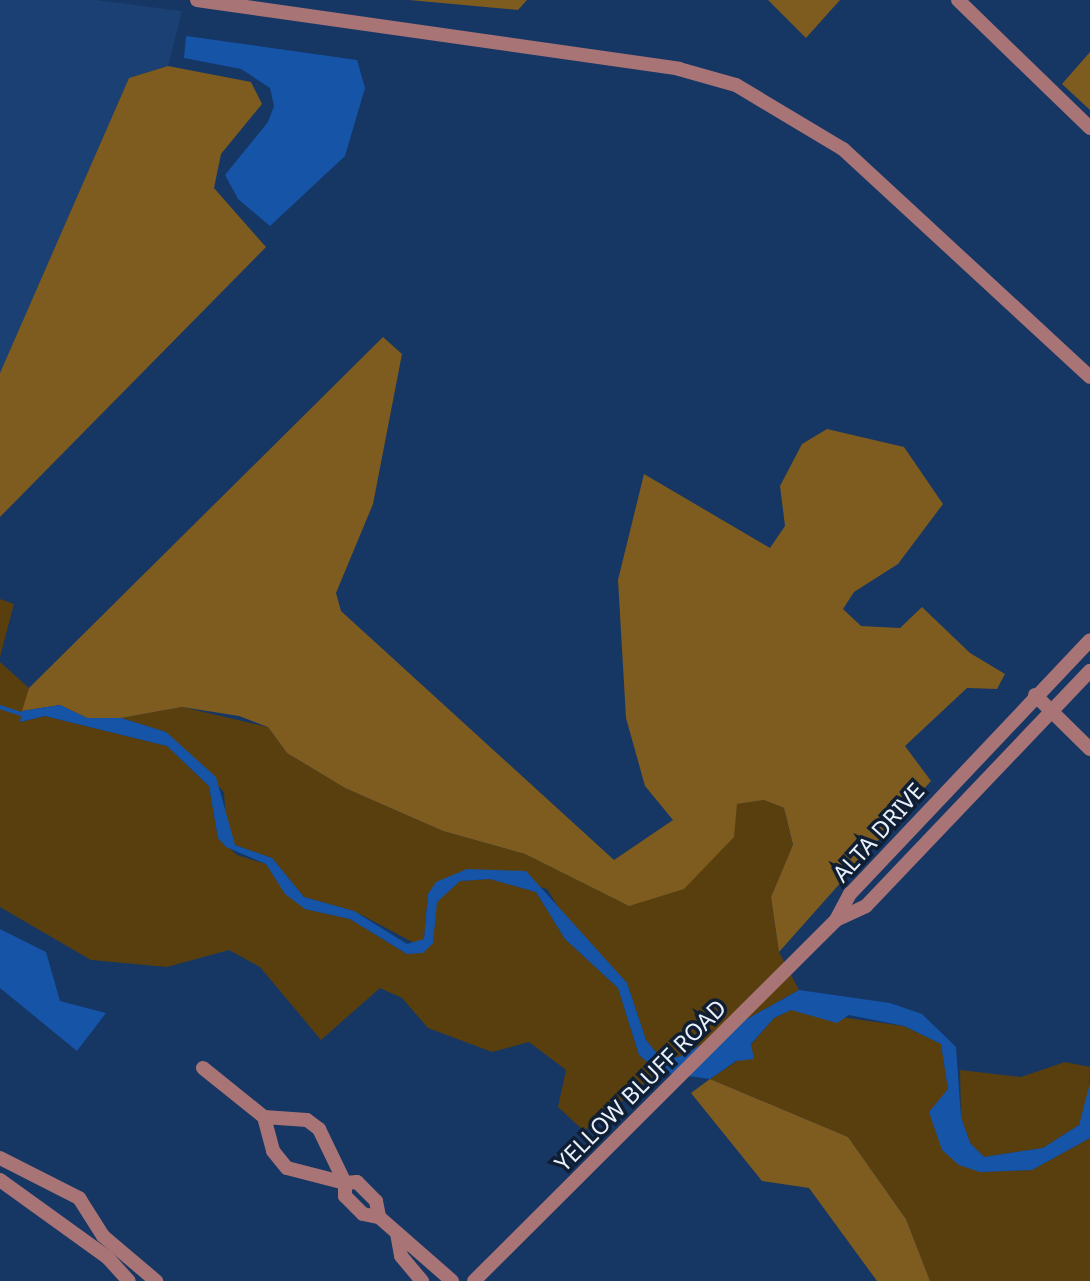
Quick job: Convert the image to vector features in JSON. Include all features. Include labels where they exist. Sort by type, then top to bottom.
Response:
[{"type":"street","points":[[197,0],[679,69],[736,85],[843,149],[1090,377]]},
{"type":"street","points":[[958,0],[1090,128]]},
{"type":"street","name":"ALTA DRIVE","points":[[836,920],[850,894],[1035,695],[1090,640]]},
{"type":"street","name":"ALTA DRIVE","points":[[836,920],[866,906],[1090,671]]},
{"type":"street","points":[[1035,695],[1090,749]]},
{"type":"street","name":"YELLOW BLUFF ROAD","points":[[474,1281],[642,1119],[836,920]]},
{"type":"street","points":[[203,1068],[264,1116],[307,1120],[319,1129],[345,1183],[345,1196],[363,1214],[379,1217],[452,1281]]},
{"type":"street","points":[[264,1116],[273,1151],[287,1168],[345,1183]]},
{"type":"street","points":[[0,1158],[79,1198],[103,1236],[156,1281]]},
{"type":"street","points":[[0,1180],[108,1258],[129,1281]]},
{"type":"street","points":[[397,1233],[417,1276]]},
{"type":"street","points":[[417,1276],[426,1256]]},
{"type":"shaded area","points":[[0,0],[96,0],[182,11],[168,66],[129,78],[0,373]]},
{"type":"shaded area","points":[[409,0],[527,0],[518,10]]},
{"type":"shaded area","points":[[768,0],[840,0],[806,38]]},
{"type":"shaded area","points":[[186,36],[357,60],[365,88],[345,156],[270,226],[238,199],[225,175],[268,122],[274,106],[270,88],[241,69],[184,58]]},
{"type":"shaded area","points":[[1090,52],[1090,110],[1062,84]]},
{"type":"shaded area","points":[[168,66],[251,82],[262,104],[221,154],[214,188],[266,247],[0,517],[0,373],[129,78]]},
{"type":"shaded area","points":[[383,337],[402,354],[373,504],[336,593],[341,611],[614,860],[673,820],[645,786],[626,718],[618,580],[644,474],[770,548],[785,526],[780,486],[802,444],[827,429],[904,447],[943,504],[898,564],[854,592],[843,609],[861,626],[900,628],[922,607],[970,653],[1005,674],[997,689],[967,688],[905,746],[931,781],[779,952],[771,897],[793,845],[784,808],[764,800],[737,804],[734,837],[684,889],[629,906],[525,854],[443,831],[345,788],[287,753],[268,727],[239,716],[182,707],[121,718],[87,718],[60,705],[22,711],[29,688]]},
{"type":"shaded area","points":[[0,599],[14,604],[0,657]]},
{"type":"shaded area","points":[[0,662],[29,688],[21,722],[45,716],[167,746],[209,786],[218,838],[237,855],[266,864],[305,909],[350,919],[407,954],[433,943],[436,902],[460,881],[490,879],[536,892],[565,939],[618,988],[639,1055],[659,1072],[584,1131],[558,1107],[566,1070],[529,1042],[492,1052],[428,1028],[402,998],[380,988],[321,1040],[260,967],[229,950],[167,967],[91,960],[0,907]]},
{"type":"shaded area","points":[[60,705],[87,718],[121,718],[166,732],[216,777],[235,845],[272,858],[304,897],[354,911],[407,944],[424,939],[428,894],[436,882],[467,869],[526,871],[627,983],[646,1040],[659,1056],[679,1057],[799,990],[890,1003],[922,1014],[956,1047],[961,1117],[970,1143],[984,1157],[1043,1148],[1079,1125],[1090,1083],[1090,1138],[1032,1170],[980,1172],[959,1165],[942,1150],[929,1112],[948,1089],[941,1044],[904,1026],[849,1015],[837,1023],[791,1010],[774,1018],[751,1044],[754,1059],[736,1061],[710,1079],[659,1072],[639,1055],[618,988],[565,939],[536,892],[490,879],[460,881],[437,902],[433,943],[423,953],[407,954],[350,919],[305,909],[285,894],[266,864],[226,847],[218,838],[209,786],[167,746],[45,716],[20,722],[22,711]]},
{"type":"shaded area","points":[[182,707],[268,727],[287,753],[345,788],[443,831],[525,854],[629,906],[737,804],[764,800],[784,808],[793,846],[771,897],[779,952],[799,990],[679,1057],[659,1056],[646,1040],[627,983],[568,923],[547,889],[467,869],[428,894],[424,939],[418,945],[354,911],[304,897],[272,858],[235,845],[227,835],[224,792],[166,732],[121,718]]},
{"type":"shaded area","points":[[0,929],[46,952],[60,1001],[106,1013],[77,1051],[0,988]]},
{"type":"shaded area","points":[[791,1010],[904,1026],[941,1044],[948,1089],[980,1172],[1032,1170],[1090,1138],[1090,1281],[930,1281],[906,1219],[848,1137],[710,1079],[737,1061],[774,1018]]},
{"type":"shaded area","points":[[1065,1062],[1090,1067],[1088,1110],[1079,1125],[1043,1148],[984,1157],[970,1143],[961,1117],[960,1070],[1021,1077]]},
{"type":"shaded area","points":[[710,1079],[848,1137],[906,1219],[930,1281],[877,1281],[809,1188],[762,1181],[691,1093]]},
{"type":"waterway","points":[[0,707],[24,715]]}]
